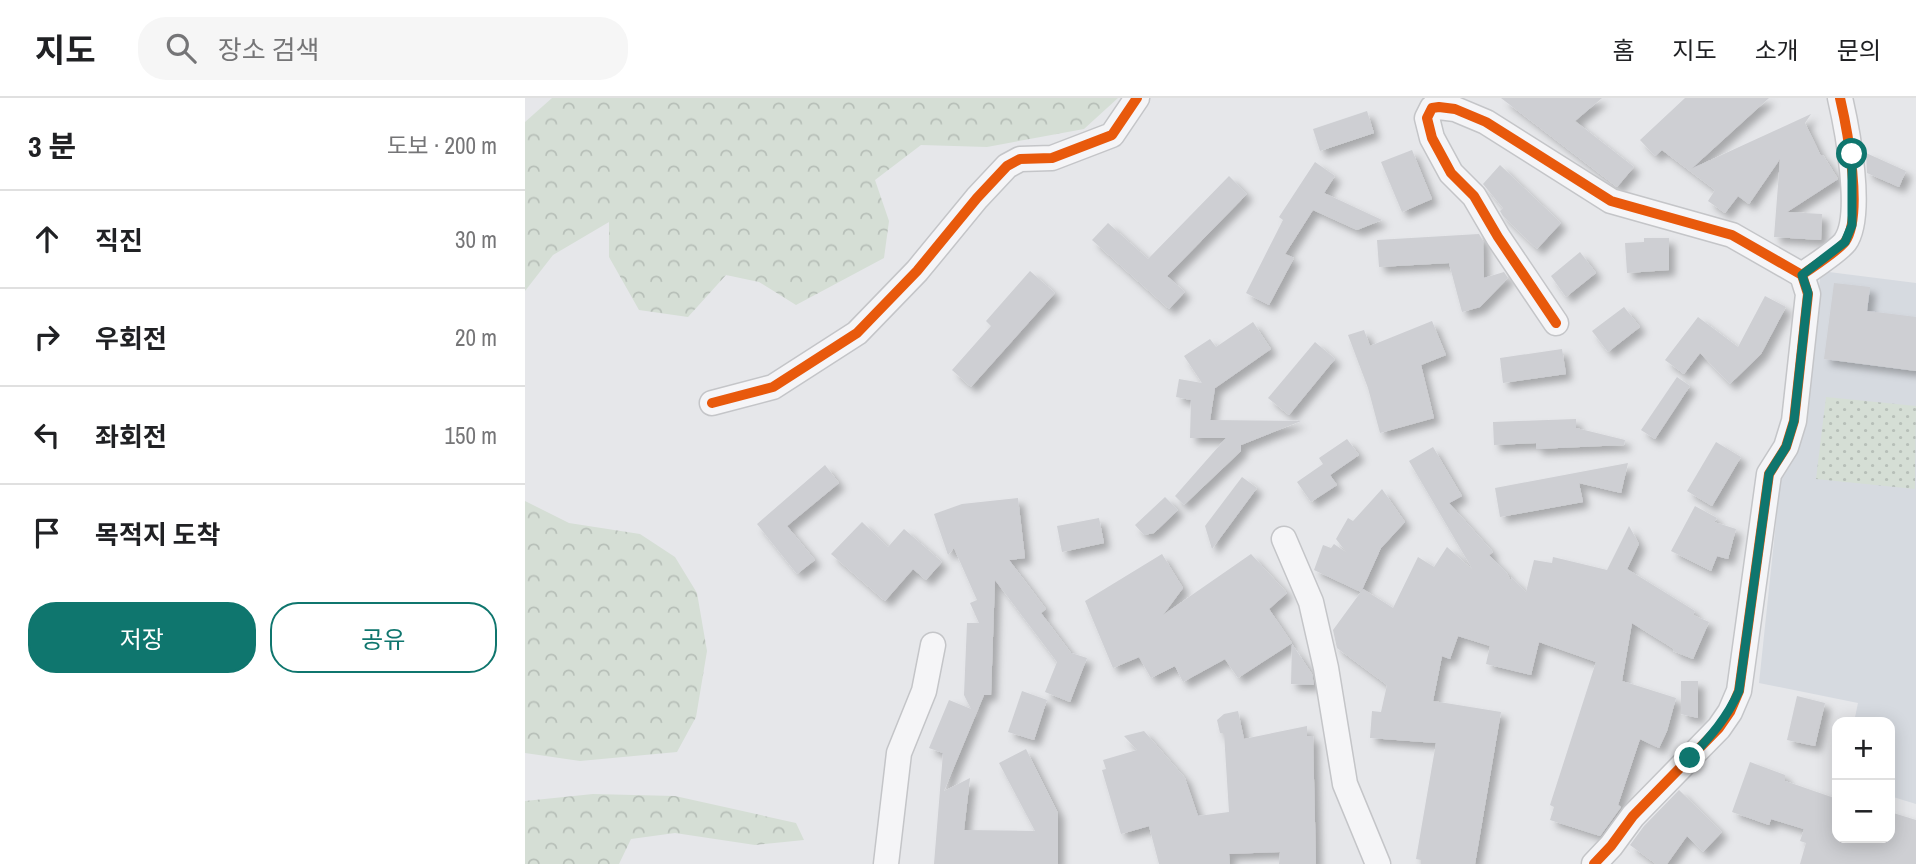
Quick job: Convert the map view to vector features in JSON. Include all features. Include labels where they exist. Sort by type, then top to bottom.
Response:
[{"type":"street","points":[[712,403],[773,387],[857,333],[917,271],[1007,166],[1020,159],[1052,158],[1112,135],[1137,98]]},
{"type":"street","points":[[1802,275],[1845,242],[1852,225],[1852,154],[1840,98]]},
{"type":"street","points":[[1556,323],[1474,196],[1451,173],[1432,138],[1427,118],[1432,108],[1455,109],[1486,122],[1611,201],[1731,235],[1802,275],[1808,293],[1794,421],[1786,447],[1769,474],[1739,691],[1719,729],[1633,816],[1612,846],[1594,864]]},
{"type":"street","points":[[1284,540],[1311,602],[1326,668],[1345,784],[1378,864]]},
{"type":"street","points":[[886,864],[899,753],[924,691],[933,645]]},
{"type":"shaded area","points":[[1821,271],[1916,283],[1916,804],[1895,798],[1895,717],[1855,717],[1858,703],[1759,683],[1781,475],[1799,450]]},
{"type":"green space","points":[[552,98],[1118,98],[1084,129],[987,147],[921,145],[875,180],[889,221],[884,258],[796,305],[759,282],[726,275],[688,317],[639,310],[609,257],[609,222],[553,255],[525,291],[525,122]]},
{"type":"green space","points":[[1826,397],[1916,406],[1915,489],[1816,479]]},
{"type":"green space","points":[[525,501],[569,523],[640,534],[675,557],[697,593],[707,651],[696,717],[677,752],[580,761],[525,753]]},
{"type":"green space","points":[[593,794],[675,796],[796,823],[804,840],[755,845],[675,833],[631,839],[619,864],[525,864],[525,801]]},
{"type":"building","points":[[1501,98],[1602,98],[1575,121],[1634,167],[1617,187]]},
{"type":"building","points":[[1685,98],[1769,98],[1691,169],[1811,114],[1805,123],[1821,156],[1823,155],[1838,179],[1787,212],[1822,214],[1821,240],[1774,237],[1780,159],[1749,204],[1738,196],[1725,213],[1708,201],[1715,190],[1662,150],[1655,156],[1640,140]]},
{"type":"building","points":[[1367,111],[1374,133],[1320,151],[1313,129]]},
{"type":"building","points":[[1412,150],[1432,199],[1402,212],[1381,162]]},
{"type":"building","points":[[1866,153],[1906,171],[1899,187],[1867,173]]},
{"type":"building","points":[[1315,162],[1335,176],[1324,193],[1382,220],[1357,230],[1313,210],[1285,254],[1294,258],[1269,305],[1246,293],[1283,220],[1279,217]]},
{"type":"building","points":[[1500,165],[1561,223],[1537,249],[1503,216],[1500,211],[1503,208],[1483,184]]},
{"type":"building","points":[[1229,176],[1247,194],[1167,276],[1185,292],[1169,309],[1092,240],[1108,223],[1148,259]]},
{"type":"building","points":[[1479,234],[1483,241],[1484,278],[1504,272],[1508,278],[1480,307],[1462,312],[1449,263],[1379,267],[1377,240]]},
{"type":"building","points":[[1644,238],[1669,238],[1669,270],[1627,273],[1625,243],[1644,242]]},
{"type":"building","points":[[1580,252],[1596,273],[1566,297],[1551,276]]},
{"type":"building","points":[[1030,271],[1055,293],[971,387],[952,370],[991,326],[986,321]]},
{"type":"building","points":[[1834,283],[1870,287],[1867,311],[1916,317],[1916,371],[1824,359]]},
{"type":"building","points":[[1765,296],[1786,307],[1761,354],[1730,384],[1700,353],[1684,374],[1665,360],[1698,317],[1738,347]]},
{"type":"building","points":[[1624,307],[1640,327],[1608,352],[1592,331]]},
{"type":"building","points":[[1432,321],[1446,355],[1421,365],[1434,418],[1380,433],[1368,388],[1348,335],[1364,330],[1370,346]]},
{"type":"building","points":[[1253,322],[1271,349],[1215,388],[1210,420],[1301,421],[1241,445],[1241,451],[1184,505],[1175,496],[1226,438],[1190,438],[1191,400],[1176,397],[1179,379],[1202,383],[1184,356],[1210,339],[1216,347]]},
{"type":"building","points":[[1315,342],[1335,359],[1289,415],[1268,398]]},
{"type":"building","points":[[1562,349],[1566,374],[1503,383],[1500,358]]},
{"type":"building","points":[[1677,377],[1690,386],[1655,439],[1641,430]]},
{"type":"building","points":[[1576,419],[1576,428],[1625,440],[1624,445],[1536,449],[1536,443],[1494,445],[1493,422]]},
{"type":"building","points":[[1347,439],[1359,455],[1330,475],[1337,485],[1311,502],[1297,482],[1323,464],[1319,458]]},
{"type":"building","points":[[1716,442],[1741,457],[1712,506],[1687,491]]},
{"type":"building","points":[[1433,447],[1462,496],[1449,503],[1493,552],[1489,555],[1512,582],[1511,577],[1526,592],[1534,560],[1552,563],[1553,557],[1607,570],[1629,526],[1639,544],[1627,569],[1695,611],[1693,615],[1709,622],[1693,659],[1673,651],[1674,649],[1632,623],[1622,681],[1676,698],[1667,731],[1659,748],[1640,739],[1618,805],[1621,807],[1600,836],[1550,820],[1554,807],[1550,805],[1596,662],[1539,642],[1531,675],[1486,664],[1490,646],[1458,636],[1450,659],[1442,656],[1433,701],[1501,712],[1475,864],[1421,864],[1421,860],[1416,859],[1436,743],[1370,738],[1372,711],[1381,712],[1387,685],[1337,648],[1333,630],[1363,589],[1393,608],[1418,557],[1434,567],[1447,547],[1473,570],[1409,461]]},
{"type":"building","points":[[1628,463],[1621,493],[1579,483],[1583,502],[1500,517],[1495,488]]},
{"type":"building","points":[[825,465],[839,483],[787,526],[815,560],[797,574],[757,524]]},
{"type":"building","points":[[1242,477],[1257,488],[1212,549],[1205,526]]},
{"type":"building","points":[[1382,489],[1405,522],[1381,548],[1361,592],[1314,570],[1323,545],[1331,548],[1334,544],[1347,553],[1336,539],[1348,518],[1353,521]]},
{"type":"building","points":[[1165,497],[1178,510],[1154,533],[1144,535],[1135,525]]},
{"type":"building","points":[[1018,498],[1025,558],[1009,560],[1046,609],[1041,613],[1071,653],[1087,658],[1070,702],[1045,692],[1057,662],[995,580],[991,695],[984,695],[944,791],[970,778],[964,830],[1035,831],[999,763],[1026,749],[1058,813],[1058,864],[934,864],[943,753],[929,748],[949,700],[971,709],[964,695],[967,623],[979,623],[970,603],[977,600],[954,548],[948,555],[934,514],[962,504]]},
{"type":"building","points":[[1695,506],[1717,518],[1714,522],[1736,529],[1728,559],[1717,556],[1711,571],[1671,551]]},
{"type":"building","points":[[1099,518],[1104,543],[1062,552],[1057,526]]},
{"type":"building","points":[[862,522],[888,547],[904,529],[942,562],[926,580],[913,569],[885,601],[831,554]]},
{"type":"building","points":[[1162,554],[1183,588],[1163,615],[1251,554],[1287,593],[1269,609],[1292,643],[1238,678],[1225,659],[1183,682],[1175,666],[1151,678],[1139,657],[1113,668],[1085,601]]},
{"type":"building","points":[[1292,644],[1312,674],[1314,685],[1291,684]]},
{"type":"building","points":[[1681,681],[1698,681],[1698,718],[1681,714]]},
{"type":"building","points":[[1022,691],[1047,700],[1034,740],[1008,732]]},
{"type":"building","points":[[1797,696],[1825,703],[1815,746],[1787,740]]},
{"type":"building","points":[[1238,711],[1244,739],[1307,726],[1307,736],[1313,736],[1316,864],[1279,864],[1280,852],[1229,854],[1230,864],[1159,864],[1149,826],[1121,834],[1102,770],[1106,769],[1103,760],[1137,750],[1124,736],[1144,731],[1185,778],[1198,816],[1229,812],[1224,733],[1220,733],[1217,720],[1224,714]]},
{"type":"building","points":[[1750,762],[1785,775],[1785,781],[1832,797],[1832,843],[1895,843],[1895,814],[1916,820],[1916,864],[1800,864],[1806,843],[1800,841],[1804,829],[1771,819],[1769,825],[1732,812]]},
{"type":"building","points":[[1679,790],[1722,832],[1703,852],[1687,836],[1667,864],[1656,864],[1630,845],[1644,826]]},
{"type":"cycle path","points":[[712,403],[773,387],[857,333],[917,271],[1007,166],[1020,159],[1052,158],[1112,135],[1137,98]]},
{"type":"cycle path","points":[[1556,323],[1474,196],[1451,173],[1432,138],[1427,118],[1432,108],[1455,109],[1486,122],[1611,201],[1732,235],[1802,275],[1842,246],[1851,230],[1854,193],[1840,98]]},
{"type":"cycle path","points":[[1594,864],[1633,816],[1719,728],[1739,691],[1769,474],[1786,447],[1794,421],[1808,294],[1802,275]]},
{"type":"route","points":[[1690,758],[1719,729],[1739,691],[1769,474],[1786,447],[1794,421],[1808,293],[1802,275],[1845,242],[1852,225],[1852,154]]}]
